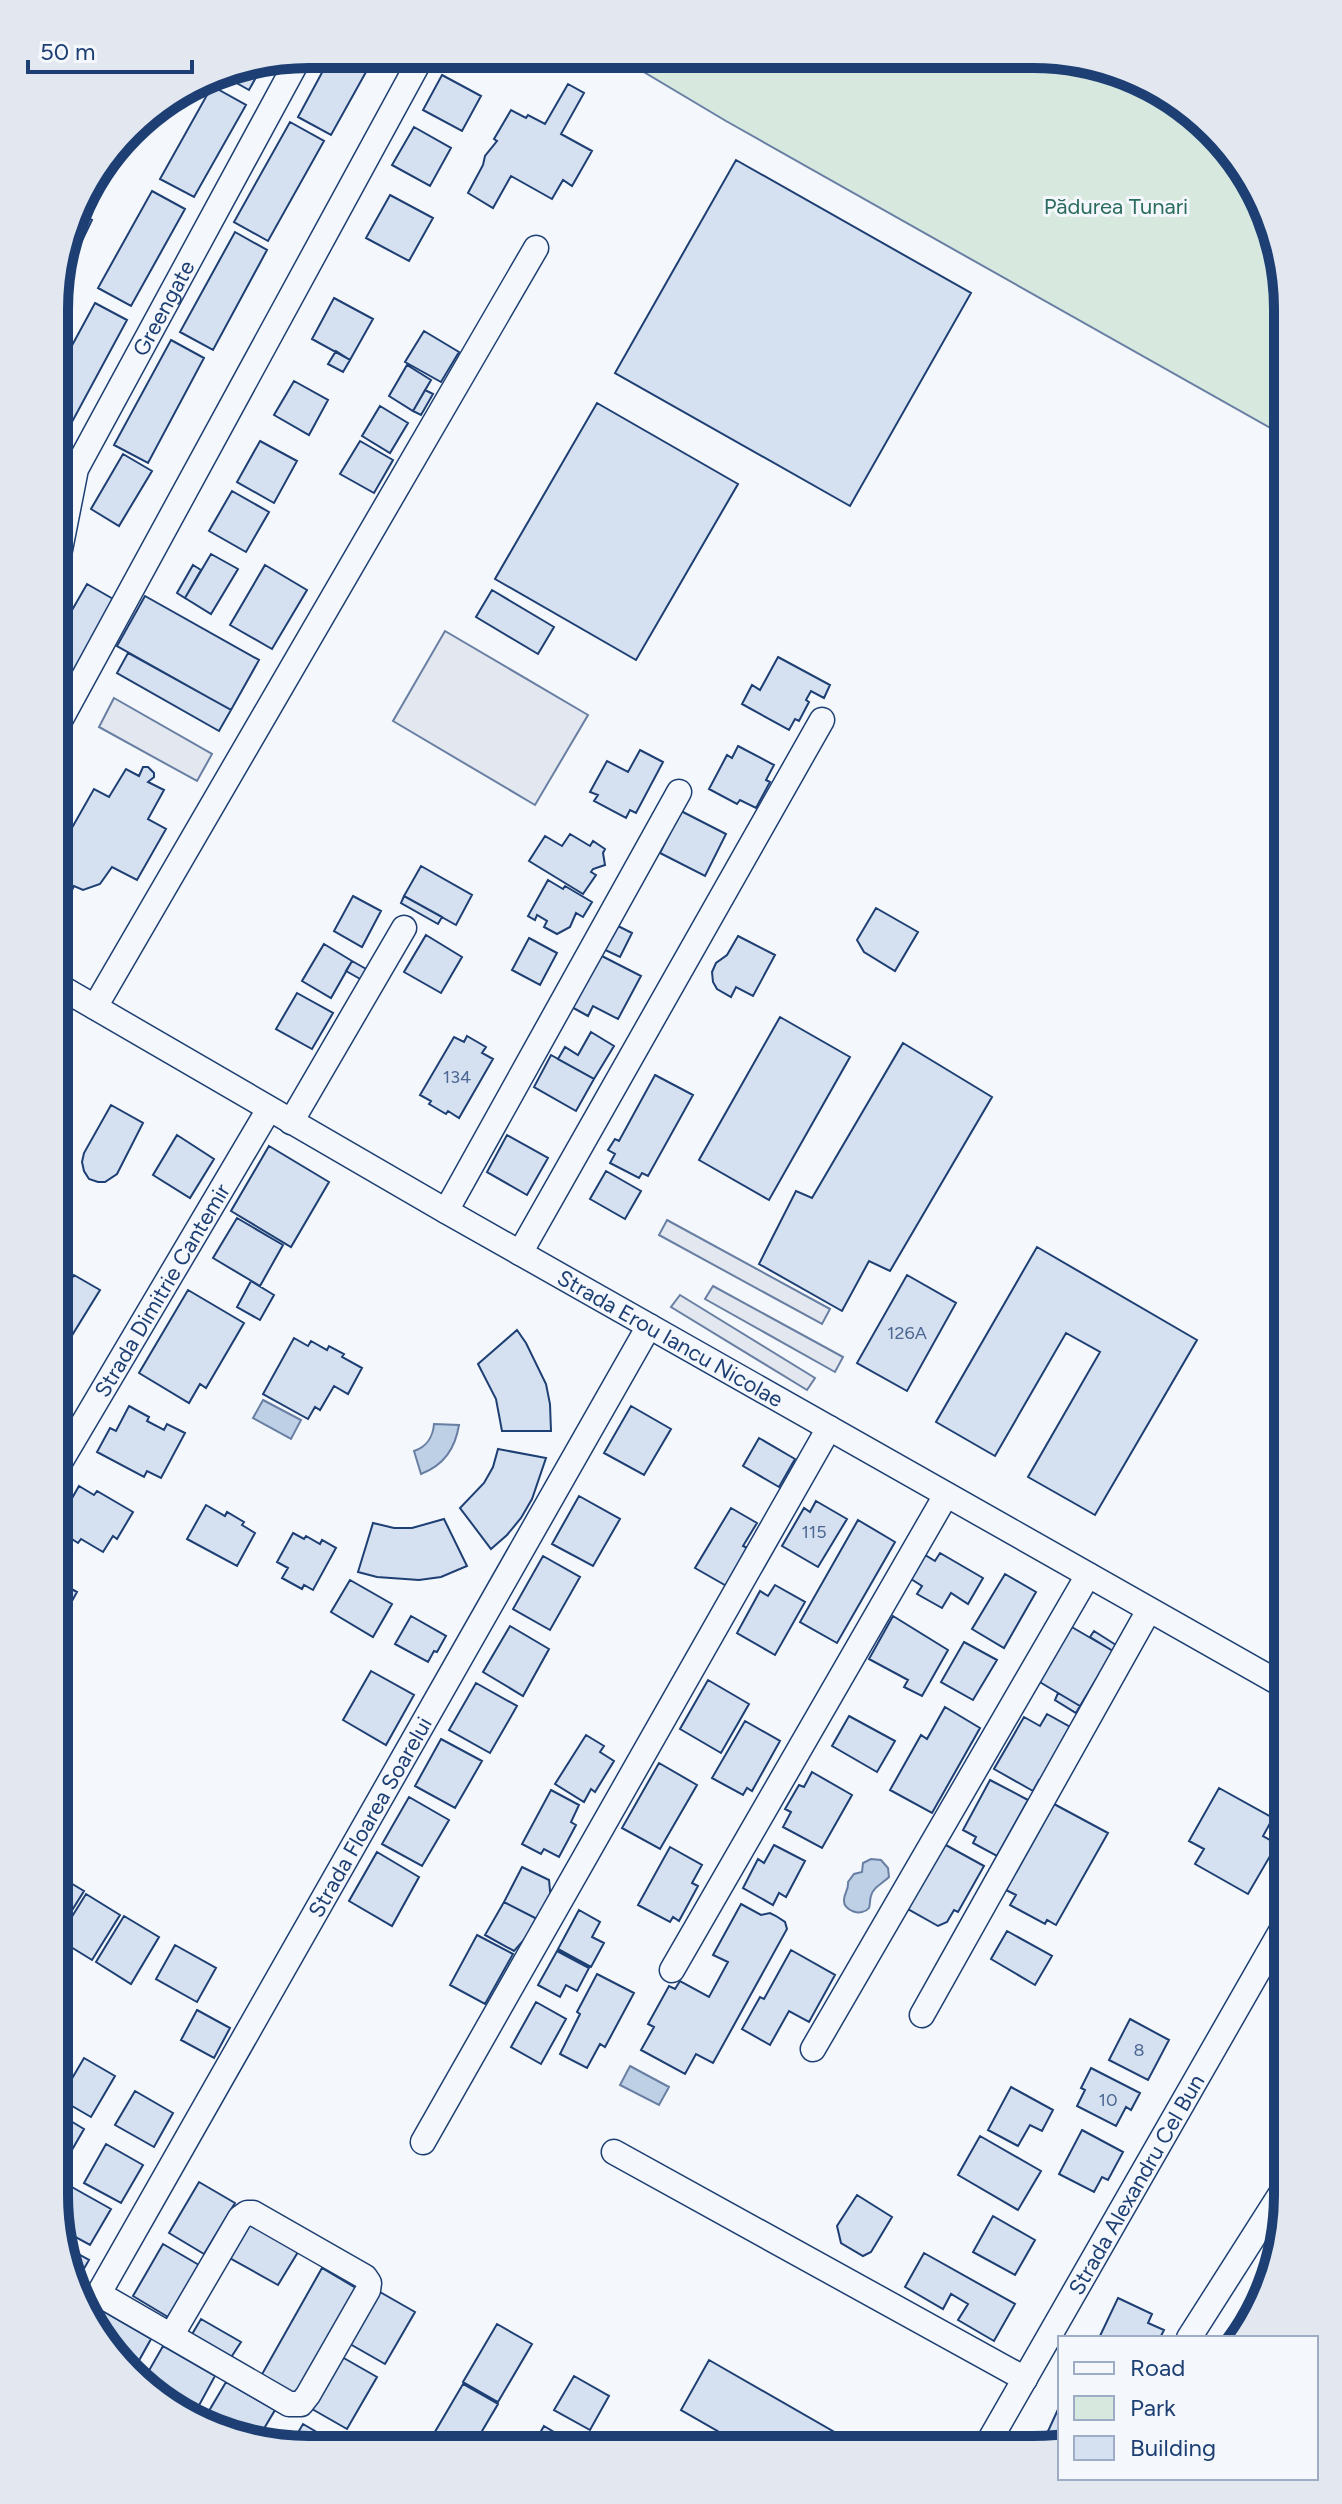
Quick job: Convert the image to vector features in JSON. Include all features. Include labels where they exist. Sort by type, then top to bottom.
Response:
[{"type":"street","points":[[68,706],[416,68]]},
{"type":"street","name":"Greengate","points":[[68,509],[76,469],[293,69]]},
{"type":"street","points":[[95,1007],[536,248]]},
{"type":"street","points":[[520,1253],[822,720]]},
{"type":"street","points":[[446,1211],[679,792]]},
{"type":"street","points":[[291,1122],[404,928]]},
{"type":"street","name":"Strada Erou Iancu Nicolae","points":[[68,991],[446,1211],[1273,1680]]},
{"type":"street","name":"Strada Dimitrie Cantemir","points":[[68,1449],[269,1109]]},
{"type":"street","name":"Strada Floarea Soarelui","points":[[94,2302],[649,1326]]},
{"type":"street","points":[[423,2142],[829,1428]]},
{"type":"street","points":[[672,1970],[946,1495]]},
{"type":"street","points":[[813,2049],[1088,1575]]},
{"type":"street","points":[[922,2015],[1149,1610]]},
{"type":"street","name":"Strada Alexandru Cel Bun","points":[[992,2436],[1273,1945]]},
{"type":"street","points":[[614,2152],[1025,2379]]},
{"type":"street","points":[[1190,2336],[1273,2206]]},
{"type":"street","points":[[94,2302],[171,2336],[289,2404],[301,2404],[368,2290],[369,2283],[365,2277],[253,2213],[247,2213],[240,2218],[171,2336]]},
{"type":"green space","name":"Pădurea Tunari","points":[[637,68],[1033,68],[1080,73],[1139,93],[1192,128],[1214,150],[1233,175],[1261,232],[1272,278],[1274,430]]},
{"type":"shaded area","points":[[445,631],[588,715],[535,805],[393,721]]},
{"type":"shaded area","points":[[114,698],[212,754],[197,781],[99,727]]},
{"type":"shaded area","points":[[667,1220],[830,1309],[822,1324],[659,1235]]},
{"type":"shaded area","points":[[713,1286],[843,1357],[835,1372],[705,1299]]},
{"type":"shaded area","points":[[680,1295],[815,1378],[807,1390],[671,1307]]},
{"type":"water","points":[[263,1400],[301,1420],[291,1439],[253,1418]]},
{"type":"water","points":[[434,1424],[459,1425],[455,1442],[447,1455],[421,1474],[414,1451],[428,1441]]},
{"type":"water","points":[[871,1859],[881,1860],[888,1868],[889,1877],[874,1890],[866,1911],[854,1912],[844,1904],[848,1882],[854,1874],[862,1872],[863,1863]]},
{"type":"water","points":[[630,2066],[669,2087],[659,2105],[620,2085]]},
{"type":"building","points":[[324,68],[368,68],[331,135],[298,117]]},
{"type":"building","points":[[258,74],[249,90],[233,81]]},
{"type":"building","points":[[442,75],[481,96],[462,131],[423,110]]},
{"type":"building","points":[[568,84],[584,93],[561,134],[592,151],[572,186],[563,180],[552,199],[511,176],[493,208],[468,193],[511,110],[545,124]]},
{"type":"building","points":[[215,88],[246,105],[194,197],[160,179],[210,90]]},
{"type":"building","points":[[290,122],[324,141],[268,241],[234,222]]},
{"type":"building","points":[[414,127],[451,148],[430,186],[392,165]]},
{"type":"building","points":[[736,160],[971,293],[850,506],[615,373]]},
{"type":"building","points":[[152,191],[185,209],[131,306],[98,288]]},
{"type":"building","points":[[390,195],[433,218],[409,261],[366,238]]},
{"type":"building","points":[[86,217],[92,220],[76,253],[76,247]]},
{"type":"building","points":[[235,232],[267,250],[213,350],[180,332]]},
{"type":"building","points":[[334,298],[373,319],[350,360],[312,339]]},
{"type":"building","points":[[95,303],[127,320],[72,422],[68,420],[68,353]]},
{"type":"building","points":[[424,331],[459,352],[441,382],[405,362]]},
{"type":"building","points":[[171,340],[204,358],[148,463],[114,445]]},
{"type":"building","points":[[336,351],[350,360],[343,372],[328,364]]},
{"type":"building","points":[[407,365],[431,380],[413,411],[389,396]]},
{"type":"building","points":[[294,381],[328,400],[309,435],[274,415]]},
{"type":"building","points":[[425,390],[433,394],[421,415],[413,411]]},
{"type":"building","points":[[597,403],[738,484],[636,660],[495,579]]},
{"type":"building","points":[[380,406],[408,423],[390,453],[362,436]]},
{"type":"building","points":[[260,441],[297,461],[274,503],[237,482]]},
{"type":"building","points":[[360,441],[393,460],[374,493],[340,474]]},
{"type":"building","points":[[123,454],[152,471],[119,526],[91,509]]},
{"type":"building","points":[[232,491],[269,512],[246,552],[209,531]]},
{"type":"building","points":[[211,554],[238,569],[211,614],[185,598]]},
{"type":"building","points":[[193,565],[201,570],[185,598],[177,593]]},
{"type":"building","points":[[265,565],[307,590],[272,649],[230,625]]},
{"type":"building","points":[[87,584],[115,600],[68,682],[68,617]]},
{"type":"building","points":[[492,590],[554,627],[538,654],[476,617]]},
{"type":"building","points":[[145,596],[259,660],[231,710],[117,646]]},
{"type":"building","points":[[128,653],[231,710],[219,731],[117,673]]},
{"type":"building","points":[[778,657],[830,685],[824,698],[811,691],[799,721],[795,719],[789,730],[742,704],[752,685],[760,690]]},
{"type":"building","points":[[738,746],[774,765],[766,780],[770,782],[756,808],[740,800],[737,804],[709,789],[727,755],[732,758]]},
{"type":"building","points":[[640,750],[663,762],[636,813],[630,810],[626,818],[594,801],[598,795],[590,792],[607,761],[628,772]]},
{"type":"building","points":[[143,767],[148,767],[154,777],[148,782],[164,790],[148,819],[166,829],[137,880],[112,867],[100,884],[83,890],[74,886],[68,898],[68,835],[94,789],[109,797],[126,769],[139,776]]},
{"type":"building","points":[[681,811],[726,834],[705,876],[660,853]]},
{"type":"building","points":[[570,834],[590,846],[593,841],[605,849],[605,865],[593,869],[591,872],[596,875],[583,894],[529,861],[545,836],[562,846]]},
{"type":"building","points":[[421,866],[472,895],[456,925],[404,896]]},
{"type":"building","points":[[548,880],[592,902],[583,917],[576,913],[570,927],[557,934],[544,927],[547,921],[537,915],[535,920],[528,916]]},
{"type":"building","points":[[353,896],[381,911],[362,947],[334,931]]},
{"type":"building","points":[[404,896],[442,917],[438,924],[401,903]]},
{"type":"building","points":[[876,908],[918,932],[895,971],[864,952],[857,940]]},
{"type":"building","points":[[612,923],[632,933],[620,957],[599,947]]},
{"type":"building","points":[[426,935],[462,957],[441,993],[404,972]]},
{"type":"building","points":[[738,936],[775,955],[753,996],[736,987],[731,997],[717,989],[713,982],[712,972],[716,963],[727,955]]},
{"type":"building","points":[[529,938],[557,953],[540,985],[512,970]]},
{"type":"building","points":[[324,944],[352,961],[331,998],[302,981]]},
{"type":"building","points":[[596,953],[641,976],[618,1019],[593,1006],[588,1016],[568,1005]]},
{"type":"building","points":[[352,961],[368,970],[362,980],[346,971]]},
{"type":"building","points":[[297,993],[333,1013],[312,1049],[276,1029]]},
{"type":"building","points":[[780,1017],[850,1057],[769,1200],[699,1160]]},
{"type":"building","points":[[591,1032],[614,1046],[594,1079],[558,1059],[565,1047],[578,1055]]},
{"type":"building","points":[[467,1036],[486,1047],[482,1053],[493,1059],[459,1118],[429,1104],[431,1101],[420,1095],[454,1037],[464,1042]]},
{"type":"building","points":[[903,1043],[992,1097],[890,1271],[869,1261],[842,1311],[759,1264],[796,1191],[812,1198]]},
{"type":"building","points":[[551,1055],[594,1079],[576,1111],[534,1087]]},
{"type":"building","points":[[655,1075],[693,1095],[648,1176],[642,1173],[639,1178],[610,1163],[615,1154],[608,1150],[615,1139],[619,1141]]},
{"type":"building","points":[[111,1105],[143,1123],[117,1174],[105,1182],[98,1182],[89,1179],[82,1162]]},
{"type":"building","points":[[177,1135],[214,1159],[190,1198],[153,1175]]},
{"type":"building","points":[[507,1135],[548,1158],[527,1195],[487,1172]]},
{"type":"building","points":[[269,1146],[329,1182],[291,1247],[231,1211]]},
{"type":"building","points":[[606,1171],[641,1191],[625,1219],[590,1199]]},
{"type":"building","points":[[237,1218],[283,1245],[260,1286],[213,1258]]},
{"type":"building","points":[[1037,1247],[1197,1340],[1095,1515],[1028,1477],[1100,1352],[1066,1333],[995,1456],[936,1422]]},
{"type":"building","points":[[74,1275],[100,1290],[71,1337],[68,1335],[68,1284]]},
{"type":"building","points":[[907,1275],[956,1303],[907,1391],[857,1363]]},
{"type":"building","points":[[251,1281],[274,1295],[260,1320],[237,1307]]},
{"type":"building","points":[[188,1290],[244,1323],[206,1388],[200,1384],[189,1403],[139,1373]]},
{"type":"building","points":[[517,1330],[546,1384],[551,1431],[502,1431],[496,1399],[478,1364]]},
{"type":"building","points":[[294,1338],[308,1346],[311,1341],[327,1350],[329,1346],[362,1368],[348,1394],[334,1386],[320,1410],[315,1407],[308,1419],[263,1394]]},
{"type":"building","points":[[129,1406],[164,1430],[167,1424],[185,1433],[161,1478],[147,1471],[144,1477],[97,1452],[110,1428],[116,1431]]},
{"type":"building","points":[[631,1406],[671,1429],[644,1475],[604,1453]]},
{"type":"building","points":[[759,1438],[795,1459],[779,1487],[743,1466]]},
{"type":"building","points":[[498,1449],[546,1458],[532,1499],[521,1518],[491,1549],[460,1508],[484,1483]]},
{"type":"building","points":[[79,1486],[94,1495],[97,1491],[133,1512],[117,1539],[113,1536],[103,1552],[81,1539],[78,1543],[68,1536],[68,1514],[71,1509],[68,1505]]},
{"type":"building","points":[[579,1496],[620,1519],[593,1566],[552,1544]]},
{"type":"building","points":[[816,1501],[847,1519],[818,1567],[782,1546],[804,1508],[810,1512]]},
{"type":"building","points":[[206,1505],[225,1516],[227,1512],[255,1533],[237,1566],[187,1539]]},
{"type":"building","points":[[731,1508],[757,1523],[743,1546],[752,1550],[730,1588],[695,1568]]},
{"type":"building","points":[[444,1519],[467,1566],[441,1577],[419,1580],[377,1577],[358,1572],[373,1523],[412,1528]]},
{"type":"building","points":[[858,1520],[895,1542],[837,1643],[800,1622]]},
{"type":"building","points":[[293,1533],[320,1544],[322,1540],[336,1548],[313,1590],[304,1585],[302,1589],[282,1578],[288,1568],[277,1562]]},
{"type":"building","points":[[940,1553],[983,1578],[968,1604],[951,1593],[942,1608],[917,1594],[922,1586],[911,1579],[925,1555],[935,1561]]},
{"type":"building","points":[[543,1556],[580,1577],[550,1630],[513,1609]]},
{"type":"building","points":[[1005,1574],[1036,1592],[1004,1648],[972,1629]]},
{"type":"building","points":[[350,1580],[392,1604],[373,1637],[331,1612]]},
{"type":"building","points":[[775,1585],[805,1602],[775,1655],[737,1633],[760,1591],[768,1596]]},
{"type":"building","points":[[68,1587],[77,1592],[68,1608]]},
{"type":"building","points":[[411,1616],[446,1636],[428,1662],[395,1644]]},
{"type":"building","points":[[893,1616],[948,1650],[922,1696],[904,1687],[908,1680],[869,1659]]},
{"type":"building","points":[[510,1626],[549,1649],[523,1696],[483,1672]]},
{"type":"building","points":[[1070,1626],[1113,1651],[1080,1706],[1038,1681]]},
{"type":"building","points":[[1094,1631],[1116,1645],[1113,1651],[1090,1637]]},
{"type":"building","points":[[964,1642],[997,1660],[973,1700],[941,1682]]},
{"type":"building","points":[[371,1671],[414,1695],[386,1745],[343,1720]]},
{"type":"building","points":[[708,1680],[749,1704],[721,1753],[680,1729]]},
{"type":"building","points":[[476,1683],[517,1706],[490,1753],[449,1730]]},
{"type":"building","points":[[1058,1693],[1080,1706],[1076,1713],[1055,1700]]},
{"type":"building","points":[[945,1707],[980,1728],[932,1813],[890,1790],[921,1735],[927,1739]]},
{"type":"building","points":[[1047,1714],[1072,1728],[1033,1791],[994,1769],[1024,1717],[1040,1726]]},
{"type":"building","points":[[849,1716],[895,1741],[877,1772],[832,1746]]},
{"type":"building","points":[[745,1721],[780,1741],[752,1791],[747,1788],[743,1795],[712,1778]]},
{"type":"building","points":[[586,1735],[604,1746],[600,1752],[614,1761],[595,1792],[591,1789],[584,1802],[555,1784]]},
{"type":"building","points":[[441,1739],[482,1761],[455,1808],[415,1786]]},
{"type":"building","points":[[659,1763],[697,1785],[660,1849],[622,1828]]},
{"type":"building","points":[[812,1772],[852,1795],[822,1848],[783,1827],[791,1812],[785,1809],[799,1785],[804,1787]]},
{"type":"building","points":[[990,1780],[1028,1800],[997,1856],[973,1843],[976,1837],[963,1830]]},
{"type":"building","points":[[1219,1788],[1273,1818],[1263,1836],[1273,1842],[1273,1851],[1248,1894],[1195,1864],[1204,1849],[1189,1841]]},
{"type":"building","points":[[551,1790],[579,1805],[571,1822],[576,1825],[559,1857],[544,1849],[541,1854],[522,1844]]},
{"type":"building","points":[[409,1797],[449,1820],[422,1866],[382,1844]]},
{"type":"building","points":[[1054,1804],[1108,1833],[1056,1925],[1047,1920],[1045,1924],[1010,1905],[1016,1895],[1006,1890]]},
{"type":"building","points":[[944,1844],[984,1866],[958,1912],[954,1910],[947,1922],[938,1926],[908,1909]]},
{"type":"building","points":[[774,1845],[805,1861],[786,1897],[779,1893],[773,1905],[743,1888],[758,1859],[764,1863]]},
{"type":"building","points":[[670,1847],[702,1865],[692,1883],[698,1886],[679,1921],[673,1917],[670,1922],[638,1905]]},
{"type":"building","points":[[377,1852],[419,1877],[392,1926],[349,1901]]},
{"type":"building","points":[[522,1867],[549,1880],[551,1901],[541,1921],[504,1902]]},
{"type":"building","points":[[68,1881],[84,1891],[68,1917]]},
{"type":"building","points":[[86,1894],[120,1915],[92,1960],[68,1945],[68,1923]]},
{"type":"building","points":[[504,1902],[541,1921],[514,1951],[485,1935]]},
{"type":"building","points":[[741,1904],[761,1915],[770,1913],[776,1916],[785,1922],[787,1929],[713,2063],[696,2054],[685,2074],[641,2050],[654,2027],[648,2024],[669,1986],[675,1989],[680,1981],[709,1997],[728,1962],[713,1955]]},
{"type":"building","points":[[579,1910],[600,1922],[592,1937],[604,1943],[591,1967],[558,1949]]},
{"type":"building","points":[[124,1916],[159,1937],[131,1984],[96,1962]]},
{"type":"building","points":[[1007,1931],[1052,1956],[1035,1985],[991,1959]]},
{"type":"building","points":[[477,1935],[513,1954],[485,2004],[450,1985]]},
{"type":"building","points":[[175,1945],[216,1968],[197,2002],[156,1979]]},
{"type":"building","points":[[791,1950],[835,1975],[809,2022],[789,2011],[770,2045],[742,2029],[760,1997],[764,1999]]},
{"type":"building","points":[[557,1951],[589,1968],[577,1991],[566,1985],[560,1997],[538,1985]]},
{"type":"building","points":[[597,1974],[634,1993],[605,2047],[600,2044],[587,2068],[560,2054]]},
{"type":"building","points":[[536,2002],[566,2019],[541,2064],[511,2047]]},
{"type":"building","points":[[197,2010],[230,2028],[214,2058],[181,2040]]},
{"type":"building","points":[[1130,2019],[1169,2040],[1148,2080],[1109,2060]]},
{"type":"building","points":[[84,2058],[115,2076],[91,2117],[68,2104],[68,2085]]},
{"type":"building","points":[[1091,2068],[1140,2093],[1131,2110],[1126,2107],[1116,2126],[1077,2106],[1085,2090],[1081,2088]]},
{"type":"building","points":[[1011,2087],[1053,2110],[1042,2131],[1030,2125],[1018,2146],[988,2130]]},
{"type":"building","points":[[135,2091],[173,2113],[154,2147],[115,2125]]},
{"type":"building","points":[[68,2119],[84,2129],[68,2157]]},
{"type":"building","points":[[1082,2130],[1123,2152],[1108,2180],[1102,2177],[1094,2192],[1059,2174]]},
{"type":"building","points":[[980,2136],[1041,2171],[1018,2210],[958,2175]]},
{"type":"building","points":[[106,2144],[143,2165],[121,2203],[84,2183]]},
{"type":"building","points":[[199,2182],[235,2203],[204,2254],[169,2233]]},
{"type":"building","points":[[68,2185],[111,2209],[90,2245],[72,2235]]},
{"type":"building","points":[[857,2195],[892,2217],[871,2252],[863,2256],[841,2243],[837,2226]]},
{"type":"building","points":[[993,2216],[1035,2240],[1015,2275],[973,2252]]},
{"type":"building","points":[[247,2223],[298,2252],[278,2285],[228,2257]]},
{"type":"building","points":[[163,2244],[199,2265],[168,2317],[133,2296]]},
{"type":"building","points":[[76,2253],[89,2260],[81,2273]]},
{"type":"building","points":[[924,2253],[1015,2304],[994,2341],[958,2320],[968,2304],[951,2294],[943,2309],[905,2287]]},
{"type":"building","points":[[322,2268],[356,2288],[295,2395],[261,2376]]},
{"type":"building","points":[[380,2292],[415,2312],[385,2364],[350,2344]]},
{"type":"building","points":[[1118,2298],[1152,2314],[1148,2323],[1164,2330],[1161,2336],[1100,2336]]},
{"type":"building","points":[[101,2310],[151,2339],[137,2363],[109,2329]]},
{"type":"building","points":[[201,2319],[241,2342],[230,2359],[191,2336]]},
{"type":"building","points":[[497,2324],[532,2344],[498,2402],[463,2382]]},
{"type":"building","points":[[163,2346],[215,2376],[198,2408],[147,2373]]},
{"type":"building","points":[[342,2357],[377,2377],[347,2429],[312,2409]]},
{"type":"building","points":[[709,2360],[841,2436],[726,2436],[681,2410]]},
{"type":"building","points":[[574,2376],[609,2396],[590,2430],[554,2410]]},
{"type":"building","points":[[226,2382],[275,2410],[263,2431],[208,2413]]},
{"type":"building","points":[[463,2384],[498,2404],[479,2436],[433,2436]]},
{"type":"building","points":[[1058,2409],[1058,2434],[1046,2435]]},
{"type":"building","points":[[303,2424],[323,2436],[309,2436],[296,2435]]},
{"type":"building","points":[[544,2426],[561,2436],[538,2436]]}]
